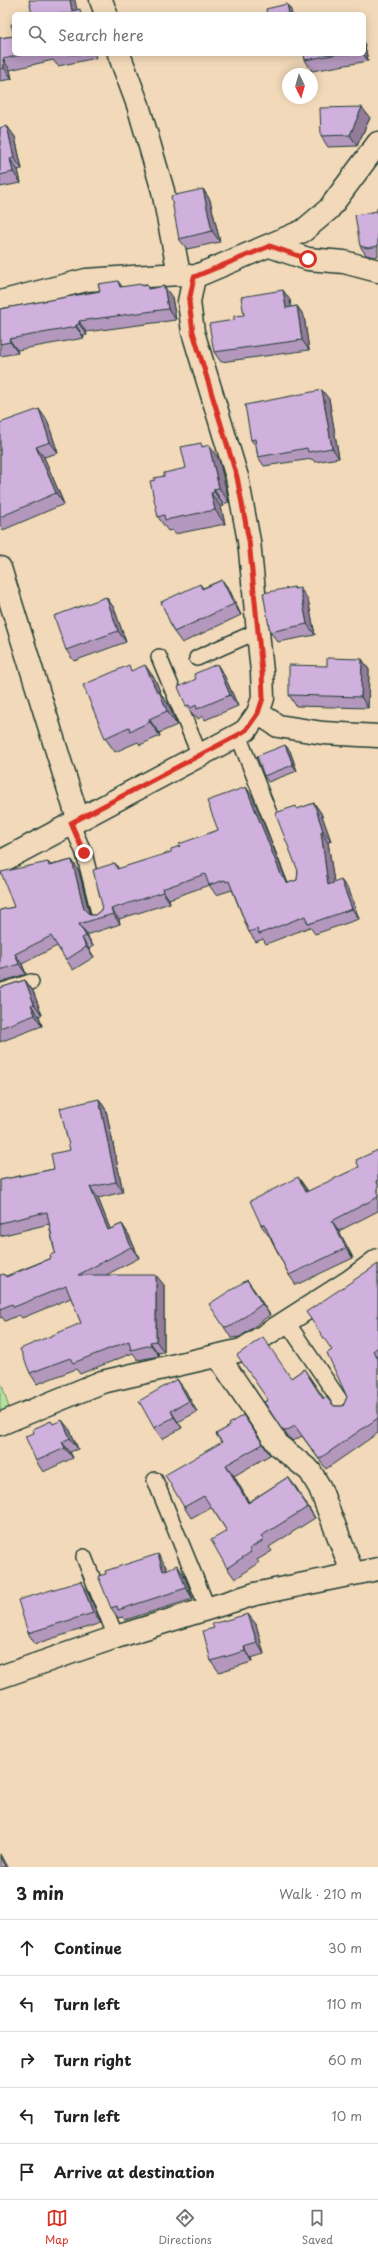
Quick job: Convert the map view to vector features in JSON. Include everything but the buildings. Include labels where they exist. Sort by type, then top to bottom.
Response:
[{"type":"street","points":[[101,0],[105,12]]},
{"type":"street","points":[[0,862],[238,735],[246,730],[258,713],[263,698],[249,541],[237,477],[193,332],[186,275],[163,191],[138,105],[120,56]]},
{"type":"street","points":[[0,302],[86,280],[186,275],[270,246],[303,231],[329,209],[378,143]]},
{"type":"street","points":[[270,246],[308,259],[344,262],[378,271]]},
{"type":"street","points":[[0,568],[75,821]]},
{"type":"street","points":[[258,713],[278,726],[323,733],[378,736]]},
{"type":"street","points":[[0,1424],[102,1382],[242,1350],[350,1281],[378,1260]]},
{"type":"street","points":[[218,1356],[279,1446],[310,1471],[320,1488],[353,1574]]},
{"type":"street","points":[[0,1677],[116,1637],[255,1594],[378,1569]]},
{"type":"lane","points":[[197,658],[258,631]]},
{"type":"lane","points":[[158,657],[200,756]]},
{"type":"lane","points":[[238,735],[297,884]]},
{"type":"lane","points":[[75,821],[100,917]]},
{"type":"lane","points":[[0,992],[31,982]]},
{"type":"lane","points":[[286,1321],[345,1408]]},
{"type":"lane","points":[[155,1480],[208,1609]]},
{"type":"lane","points":[[84,1557],[116,1637]]},
{"type":"green space","points":[[2,1385],[9,1408],[0,1412],[0,1386]]},
{"type":"route","points":[[84,853],[71,823],[238,735],[246,730],[258,713],[263,698],[262,672],[249,541],[237,477],[193,332],[189,302],[194,277],[270,246],[308,259]]}]
